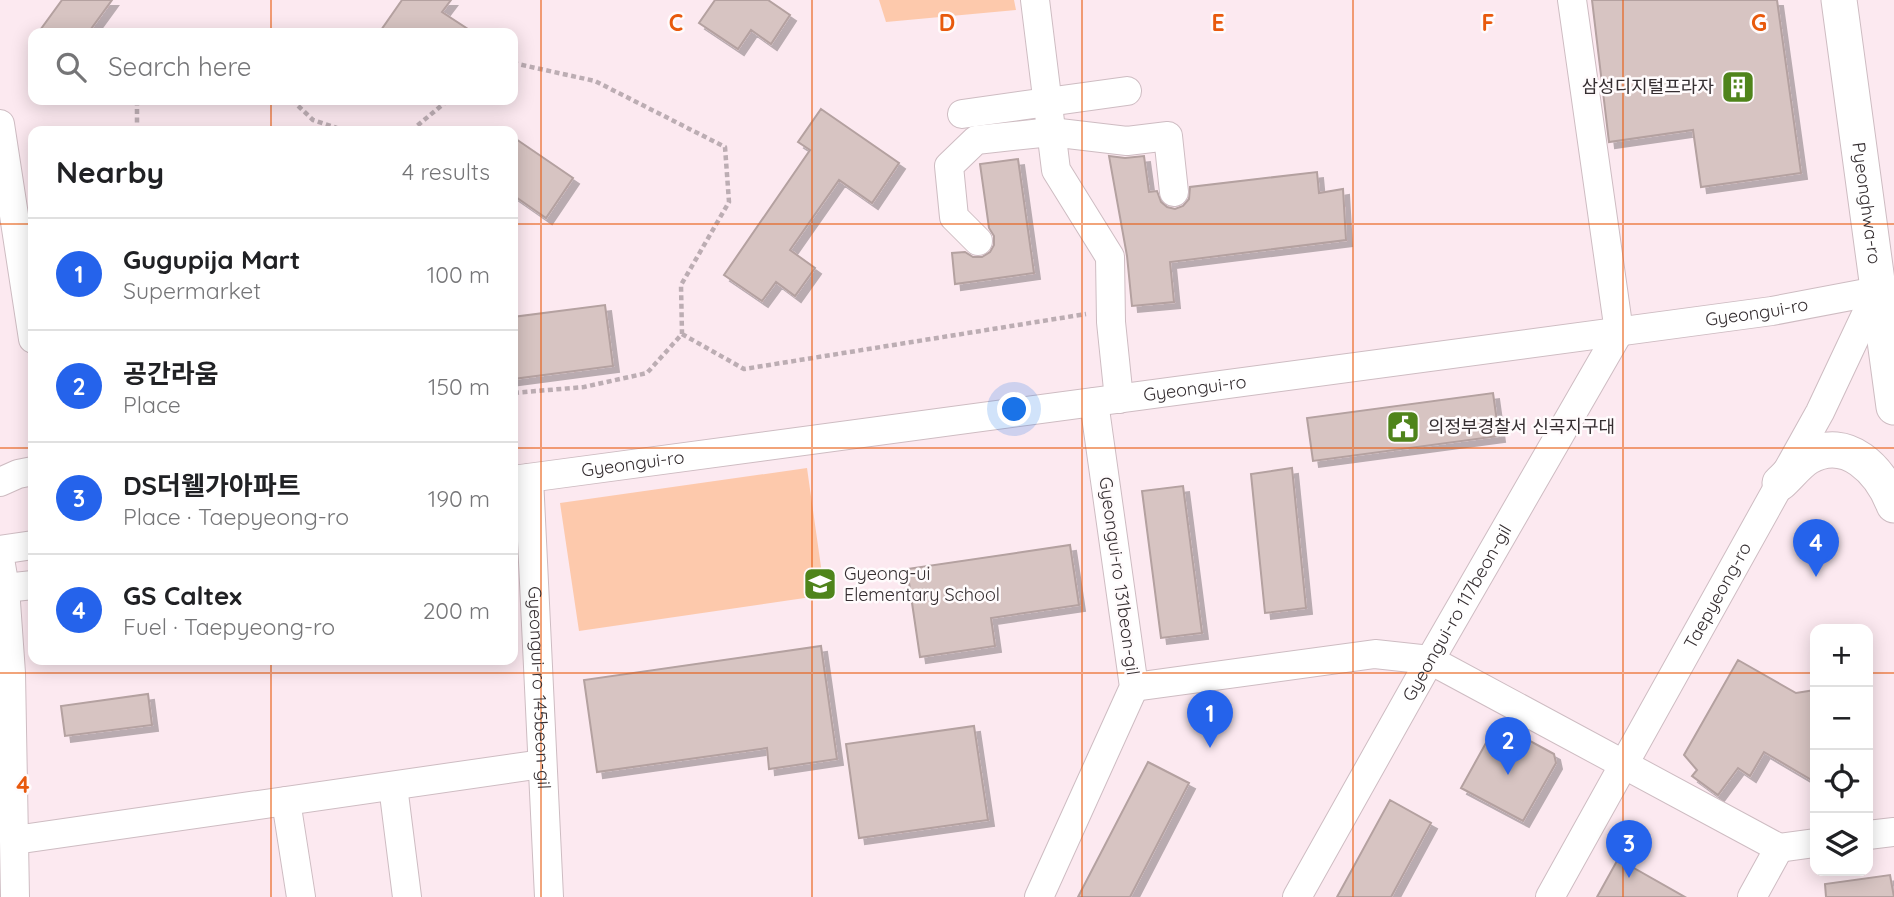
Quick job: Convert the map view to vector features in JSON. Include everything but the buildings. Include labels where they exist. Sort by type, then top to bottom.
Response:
[{"type":"main road","name":"Pyeonghwa-ro","points":[[1839,0],[1888,288],[1894,407]]},
{"type":"main road","points":[[1780,483],[1806,457],[1835,449],[1859,457],[1870,465],[1894,505]]},
{"type":"street","name":"Gyeongui-ro 131beon-gil","points":[[1035,0],[1056,170],[1110,257],[1111,310],[1107,400],[1134,687],[1039,897]]},
{"type":"street","points":[[1572,0],[1619,332]]},
{"type":"street","points":[[962,114],[1127,91]]},
{"type":"street","points":[[0,124],[28,306]]},
{"type":"street","points":[[978,241],[954,217],[949,166],[976,140],[1051,132],[1127,141],[1168,136],[1174,192]]},
{"type":"street","name":"Gyeongui-ro","points":[[521,479],[1772,311],[1888,288]]},
{"type":"street","name":"Taepyeong-ro","points":[[1550,897],[1888,288]]},
{"type":"street","name":"Gyeongui-ro 117beon-gil","points":[[1297,897],[1619,332]]},
{"type":"street","points":[[0,482],[28,472]]},
{"type":"street","name":"Gyeongui-ro 145beon-gil","points":[[521,479],[549,897]]},
{"type":"street","points":[[0,550],[28,546]]},
{"type":"street","points":[[0,559],[5,588],[11,673],[15,897]]},
{"type":"street","points":[[5,588],[28,586]]},
{"type":"street","points":[[1134,687],[1375,654],[1430,660],[1779,848],[1810,844]]},
{"type":"street","points":[[15,840],[542,764]]},
{"type":"street","points":[[393,786],[407,897]]},
{"type":"street","points":[[286,801],[301,897]]},
{"type":"street","points":[[1873,834],[1894,832]]},
{"type":"street","points":[[1752,897],[1779,848]]},
{"type":"path","points":[[518,65],[596,82],[725,147],[729,202],[681,285],[682,334],[647,373],[584,387],[518,393]]},
{"type":"path","points":[[137,105],[137,126]]},
{"type":"path","points":[[297,105],[313,120],[331,126]]},
{"type":"path","points":[[417,126],[442,105]]},
{"type":"path","points":[[682,334],[744,369],[1111,310]]},
{"type":"shaded area","points":[[879,0],[1014,0],[1016,10],[886,22]]},
{"type":"shaded area","points":[[807,468],[825,595],[579,631],[560,503]]},
{"type":"place","name":"삼성디지털프라자","points":[[1738,87]]},
{"type":"place","name":"의정부경찰서 신곡지구대","points":[[1403,427]]},
{"type":"place","name":"GS Caltex","points":[[1816,577]]},
{"type":"place","name":"Gyeong-ui Elementary School","points":[[820,584]]},
{"type":"place","name":"Gugupija Mart","points":[[1210,748]]},
{"type":"place","name":"공간라움","points":[[1508,775]]},
{"type":"place","name":"DS더웰가아파트","points":[[1629,878]]}]
